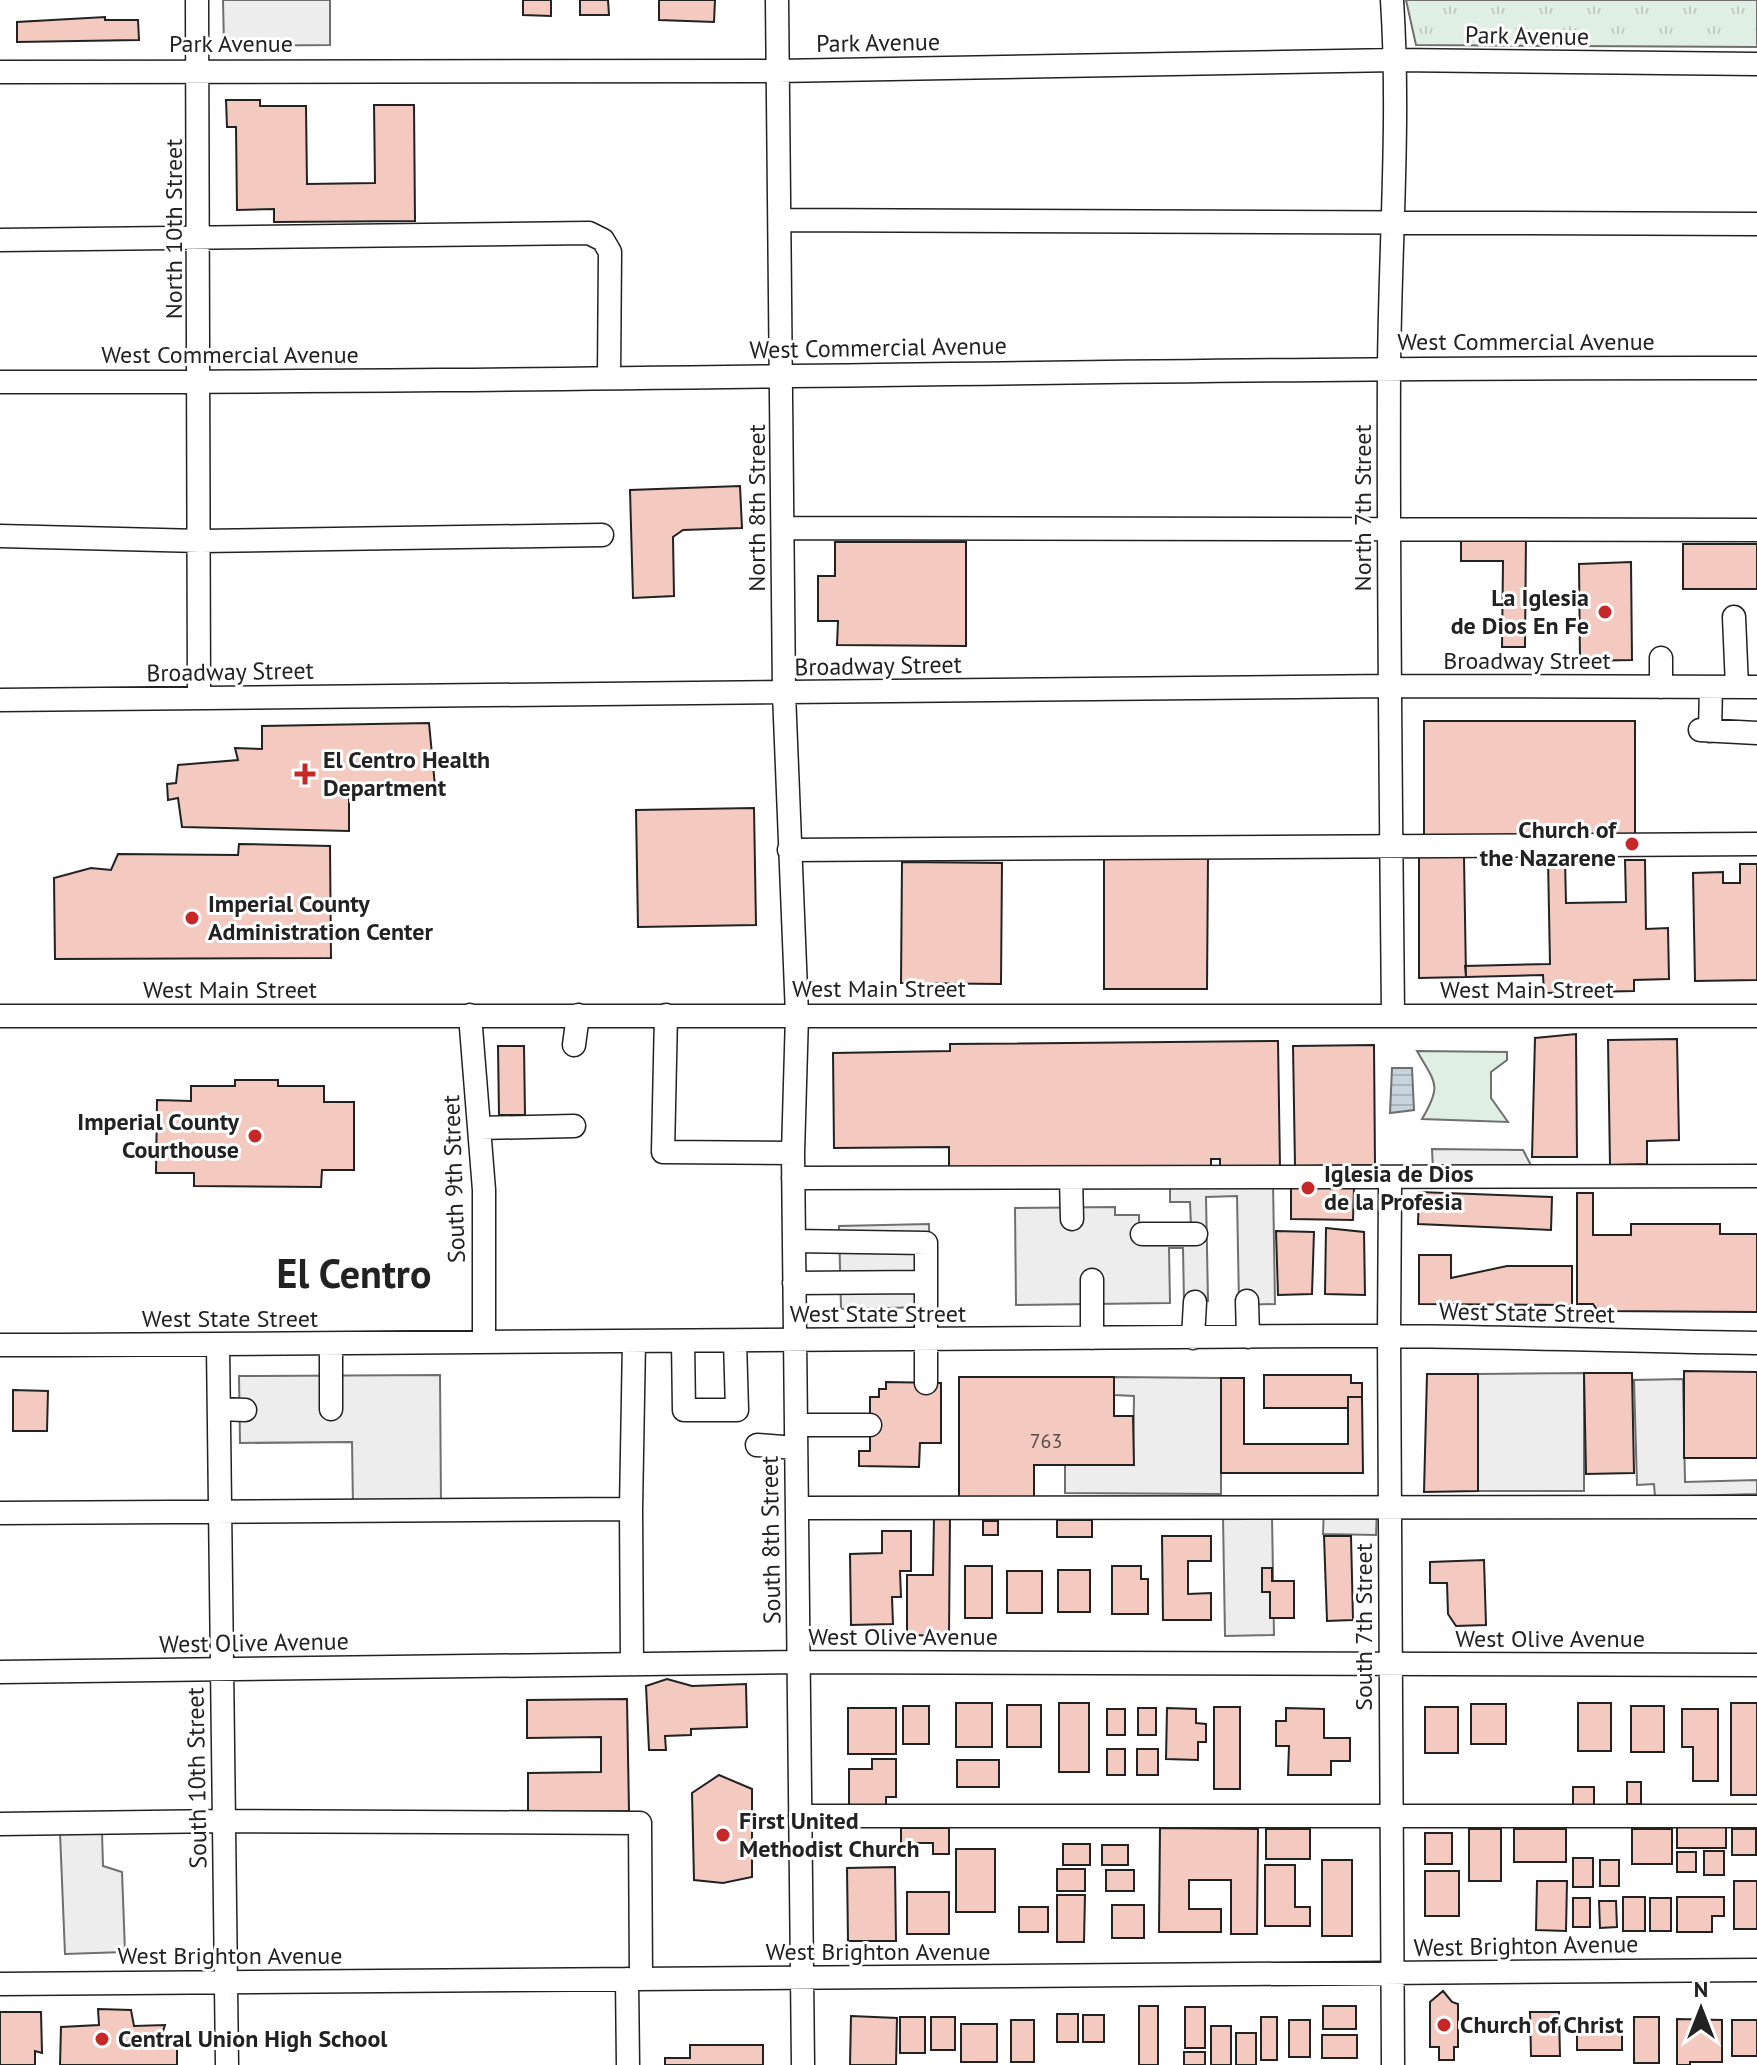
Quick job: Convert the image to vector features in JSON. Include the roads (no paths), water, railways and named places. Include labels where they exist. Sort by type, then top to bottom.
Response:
[{"type":"street","name":"North 10th Street","points":[[197,0],[199,698]]},
{"type":"street","name":"North 8th Street","points":[[777,0],[784,693],[797,1015]]},
{"type":"street","name":"North 7th Street","points":[[1392,0],[1396,60],[1389,368],[1393,1016]]},
{"type":"street","name":"Park Avenue","points":[[0,72],[778,71],[1396,60],[1757,64]]},
{"type":"street","points":[[780,220],[1757,224]]},
{"type":"street","points":[[0,240],[589,233],[603,240],[610,252],[609,377]]},
{"type":"street","name":"West Commercial Avenue","points":[[0,382],[1389,368],[1757,368]]},
{"type":"street","points":[[783,528],[1757,530]]},
{"type":"street","points":[[0,536],[200,541],[602,535]]},
{"type":"street","points":[[1734,617],[1747,687]]},
{"type":"street","points":[[1661,658],[1661,687]]},
{"type":"street","name":"Broadway Street","points":[[0,700],[1389,686],[1747,687]]},
{"type":"street","points":[[1711,687],[1705,730],[1757,733]]},
{"type":"street","points":[[789,850],[1757,844]]},
{"type":"street","name":"South 9th Street","points":[[470,1015],[484,1190],[484,1341]]},
{"type":"street","points":[[574,1045],[578,1015]]},
{"type":"street","points":[[666,1015],[663,1152],[793,1153]]},
{"type":"street","name":"South 8th Street","points":[[797,1015],[793,1178],[803,2065]]},
{"type":"street","name":"West Main Street","points":[[0,1016],[1757,1016]]},
{"type":"street","points":[[480,1128],[574,1126]]},
{"type":"street","points":[[793,1178],[1757,1176]]},
{"type":"street","points":[[1071,1178],[1072,1219]]},
{"type":"street","name":"South 7th Street","points":[[1390,1189],[1393,2065]]},
{"type":"street","points":[[1142,1234],[1196,1234]]},
{"type":"street","points":[[794,1241],[926,1243],[926,1383]]},
{"type":"street","points":[[1092,1280],[1092,1338]]},
{"type":"street","points":[[794,1283],[926,1282]]},
{"type":"street","points":[[1247,1301],[1248,1337]]},
{"type":"street","points":[[1193,1338],[1195,1302]]},
{"type":"street","name":"West State Street","points":[[0,1345],[218,1346],[484,1341],[1389,1336],[1757,1343]]},
{"type":"street","points":[[632,1664],[634,1341]]},
{"type":"street","points":[[683,1341],[684,1410],[737,1410],[735,1341]]},
{"type":"street","points":[[331,1344],[331,1409]]},
{"type":"street","name":"South 10th Street","points":[[218,1346],[227,2065]]},
{"type":"street","points":[[219,1409],[245,1410]]},
{"type":"street","points":[[796,1425],[870,1425]]},
{"type":"street","points":[[757,1445],[796,1448]]},
{"type":"street","points":[[797,1508],[1757,1507]]},
{"type":"street","points":[[0,1513],[631,1509]]},
{"type":"street","name":"West Olive Avenue","points":[[0,1672],[799,1662],[1757,1665]]},
{"type":"street","points":[[800,1816],[1757,1816]]},
{"type":"street","points":[[0,1824],[224,1821],[640,1823],[628,2065]]},
{"type":"street","name":"West Brighton Avenue","points":[[0,1984],[1757,1970]]},
{"type":"place","name":"La Iglesia de Dios En Fe","points":[[1605,612]]},
{"type":"place","name":"El Centro Health Department","points":[[305,774]]},
{"type":"place","name":"Church of the Nazarene","points":[[1632,844]]},
{"type":"place","name":"Imperial County Administration Center","points":[[192,918]]},
{"type":"place","name":"Imperial County Courthouse","points":[[255,1136]]},
{"type":"place","name":"Iglesia de Dios de la Profesia","points":[[1308,1188]]},
{"type":"place","name":"First United Methodist Church","points":[[723,1835]]},
{"type":"place","name":"Church of Christ","points":[[1444,2025]]},
{"type":"place","name":"Central Union High School","points":[[102,2039]]},
{"type":"district","name":"El Centro","points":[[354,1274]]}]
